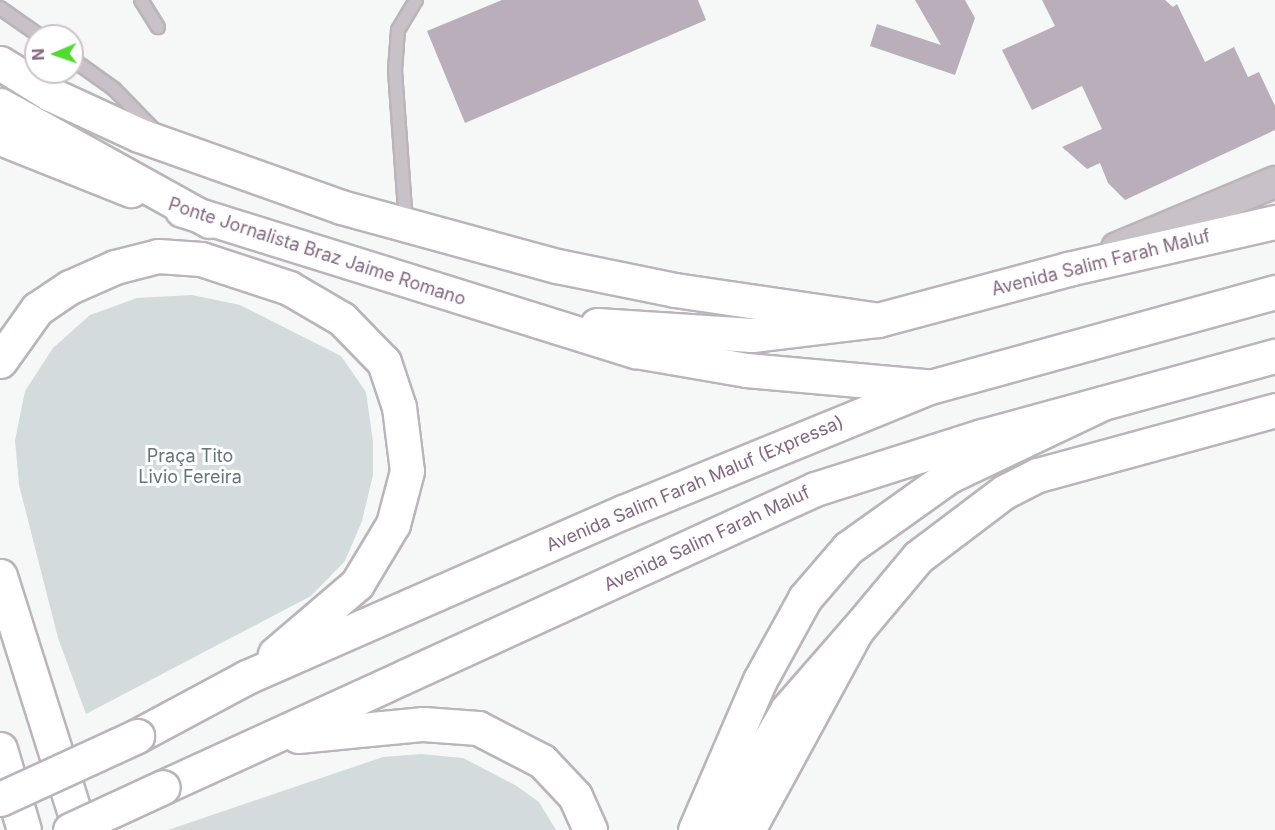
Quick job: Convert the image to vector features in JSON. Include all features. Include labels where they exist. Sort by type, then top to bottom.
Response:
[{"type":"highway","points":[[0,63],[51,94],[171,147],[406,225],[557,266],[664,288],[879,320]]},
{"type":"highway","points":[[0,105],[209,221]]},
{"type":"highway","name":"Ponte Jornalista Braz Jaime Romano","points":[[0,138],[209,221],[535,322]]},
{"type":"highway","name":"Avenida Salim Farah Maluf","points":[[535,322],[752,334],[879,320],[1068,269],[1275,222]]},
{"type":"highway","points":[[0,361],[37,309],[62,292],[115,267],[158,256],[201,259],[289,288],[342,319],[384,363],[399,407],[407,471],[393,524],[357,584],[247,677]]},
{"type":"highway","name":"Avenida Salim Farah Maluf (Expressa)","points":[[0,799],[137,736],[247,677],[623,512],[930,387],[1275,292]]},
{"type":"highway","points":[[535,322],[636,351],[746,370],[930,387]]},
{"type":"highway","name":"Avenida Salim Farah Maluf","points":[[70,830],[815,489],[1103,403],[1275,356]]},
{"type":"highway","points":[[695,830],[783,639],[805,598],[848,548],[949,476],[1103,403]]},
{"type":"highway","points":[[717,830],[787,710],[918,557],[970,517],[1038,475],[1275,410]]},
{"type":"highway","points":[[0,576],[80,830]]},
{"type":"highway","points":[[748,830],[856,631]]},
{"type":"highway","points":[[272,739],[423,724],[478,728],[542,761],[575,796],[590,830]]},
{"type":"highway","points":[[0,749],[24,830]]},
{"type":"street","points":[[1068,269],[1275,182]]},
{"type":"lane","points":[[141,0],[158,27]]},
{"type":"lane","points":[[406,225],[395,70],[398,30],[416,0]]},
{"type":"lane","points":[[4,5],[26,24]]},
{"type":"lane","points":[[84,68],[114,89],[171,147]]},
{"type":"green space","name":"Praça Tito Livio Fereira","points":[[192,295],[240,305],[341,356],[366,392],[373,442],[373,475],[362,521],[345,561],[311,596],[86,714],[58,638],[19,485],[15,440],[25,391],[53,348],[90,315],[137,298]]},
{"type":"green space","points":[[421,754],[463,758],[515,785],[539,802],[556,830],[168,830],[383,757]]},
{"type":"building","points":[[502,0],[698,0],[706,20],[465,123],[427,31]]},
{"type":"building","points":[[915,0],[965,0],[975,18],[955,75],[870,46],[877,24],[941,45]]},
{"type":"building","points":[[1042,0],[1165,0],[1173,7],[1177,4],[1205,62],[1234,47],[1248,77],[1259,72],[1275,106],[1275,130],[1125,200],[1108,183],[1100,163],[1087,169],[1062,147],[1102,129],[1082,86],[1032,110],[1002,50],[1055,26]]}]
